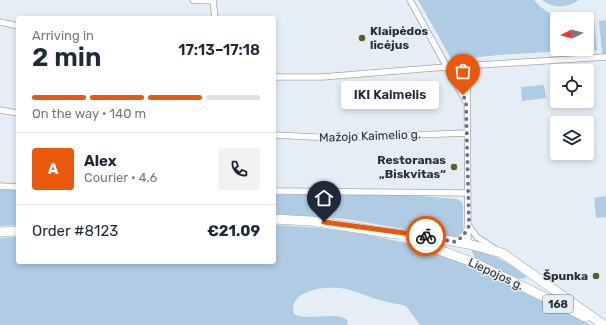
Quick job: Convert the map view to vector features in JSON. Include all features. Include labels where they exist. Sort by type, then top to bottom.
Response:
[{"type":"main road","name":"Liepojos g.","points":[[276,219],[324,222],[440,239],[468,244],[502,253],[604,325]]},
{"type":"main road","points":[[0,232],[16,231]]},
{"type":"main road","name":"Liepojos g.","points":[[388,232],[475,263],[600,325]]},
{"type":"main road","points":[[437,249],[440,239]]},
{"type":"main road","points":[[468,244],[469,252],[475,263]]},
{"type":"main road","points":[[515,282],[528,280],[533,275]]},
{"type":"street","points":[[193,0],[213,1],[215,16]]},
{"type":"street","points":[[410,0],[466,102]]},
{"type":"street","points":[[0,22],[16,26]]},
{"type":"street","points":[[276,77],[322,77],[446,67],[606,57]]},
{"type":"street","points":[[467,66],[466,102],[469,226],[468,244]]},
{"type":"street","points":[[0,110],[16,113]]},
{"type":"street","name":"Mažojo Kaimelio g.","points":[[276,135],[334,138],[467,133]]},
{"type":"street","points":[[0,186],[16,186]]},
{"type":"street","points":[[276,191],[468,193]]},
{"type":"street","points":[[455,242],[463,236],[469,226]]},
{"type":"street","points":[[469,226],[477,237],[502,253]]},
{"type":"shaded area","points":[[418,0],[534,0],[550,13],[550,52],[452,60]]},
{"type":"shaded area","points":[[542,0],[579,0],[570,5],[556,6]]},
{"type":"shaded area","points":[[606,20],[606,54],[602,54],[599,21]]},
{"type":"shaded area","points":[[594,21],[597,50],[594,50]]},
{"type":"shaded area","points":[[544,85],[546,98],[522,101],[521,87]]},
{"type":"shaded area","points":[[0,190],[16,190],[16,225],[0,226]]},
{"type":"shaded area","points":[[276,195],[408,195],[457,199],[462,202],[463,206],[463,233],[454,238],[347,219],[276,214]]},
{"type":"shaded area","points":[[606,196],[606,217],[596,218],[594,198]]},
{"type":"shaded area","points":[[276,225],[352,232],[410,244],[450,258],[531,294],[591,325],[420,325],[406,306],[381,301],[346,289],[330,288],[303,294],[297,299],[294,306],[294,314],[307,317],[337,316],[348,321],[347,325],[0,325],[0,238],[16,237],[16,264],[276,264]]},
{"type":"shaded area","points":[[471,249],[500,259],[527,277],[523,279],[516,278],[475,258]]},
{"type":"way so far","points":[[426,236],[455,242],[463,236],[469,226],[466,102],[463,95]]},
{"type":"place","name":"Klaipėdos licėjus","points":[[362,38]]},
{"type":"place","name":"IKI Kaimelis","points":[[463,95]]},
{"type":"place","name":"Restoranas „Biskvitas“","points":[[454,167]]},
{"type":"place","name":"Špunka","points":[[596,276]]},
{"type":"route","points":[[324,222],[388,232],[426,236]]}]
